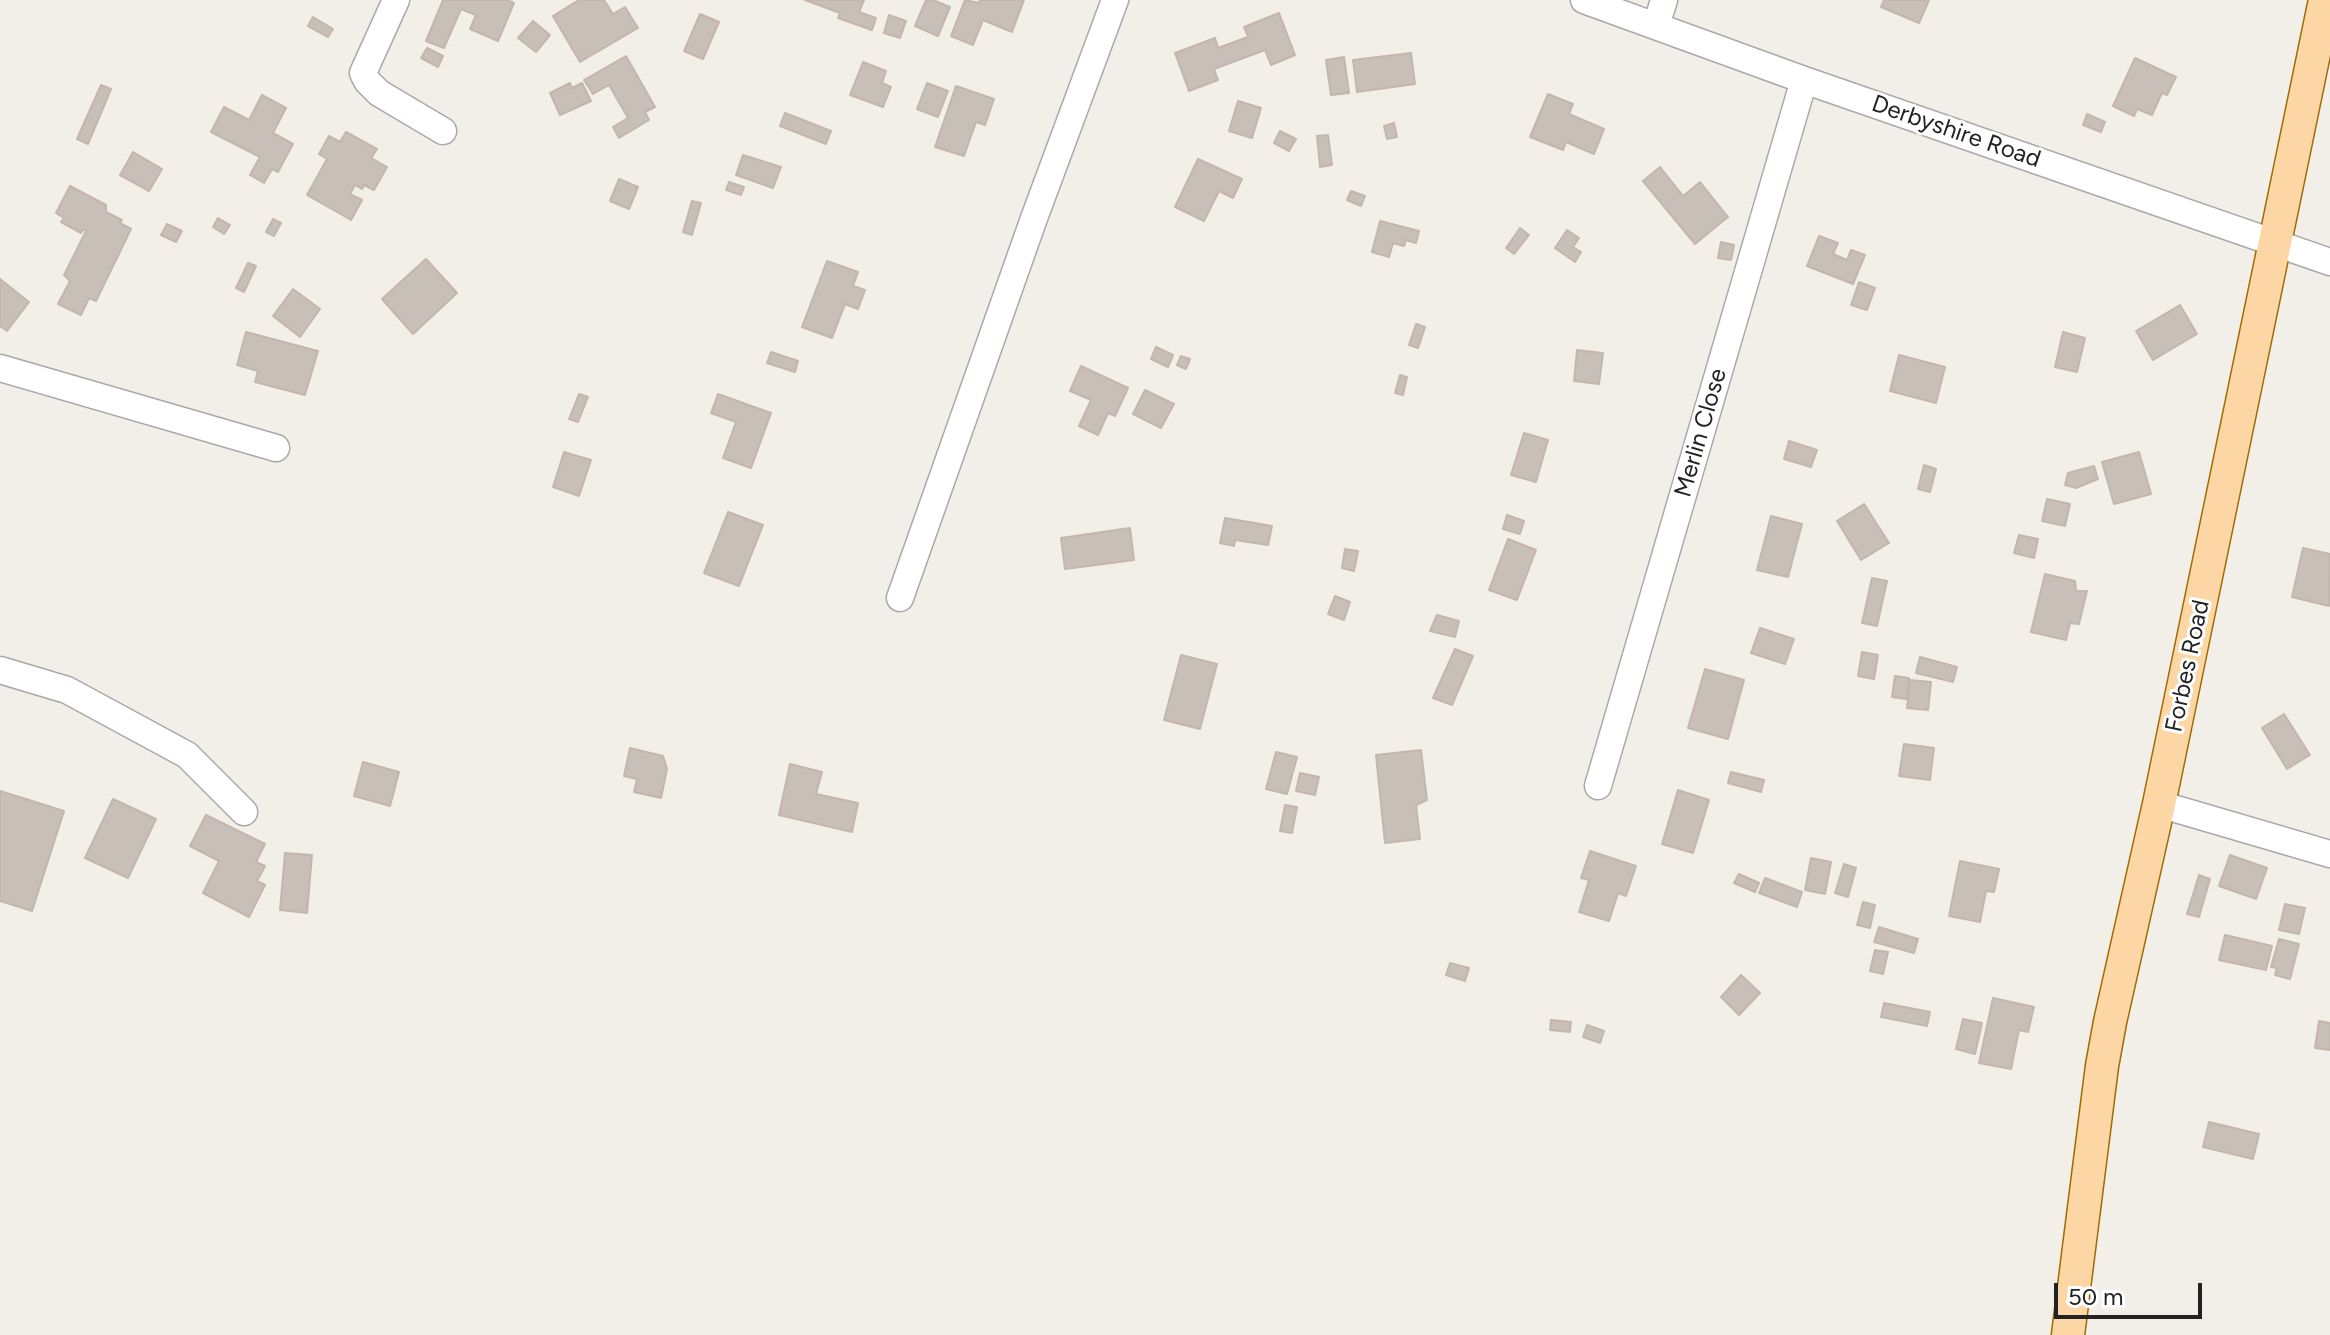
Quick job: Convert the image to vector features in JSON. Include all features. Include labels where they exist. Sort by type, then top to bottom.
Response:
[{"type":"main road","name":"Forbes Road","points":[[2068,1335],[2102,1066],[2325,0]]},
{"type":"street","points":[[396,0],[363,73],[379,93],[443,131]]},
{"type":"street","points":[[900,598],[1115,0]]},
{"type":"street","name":"Derbyshire Road","points":[[1584,0],[1804,80],[2330,262]]},
{"type":"street","points":[[1656,26],[1664,0]]},
{"type":"street","name":"Merlin Close","points":[[1598,786],[1804,80]]},
{"type":"street","points":[[0,368],[276,448]]},
{"type":"street","points":[[0,670],[67,690],[187,755],[244,812]]},
{"type":"street","points":[[2159,804],[2330,854]]},
{"type":"building","points":[[443,0],[507,0],[514,3],[498,41],[470,29],[476,15],[461,9],[444,48],[426,41]]},
{"type":"building","points":[[579,0],[604,0],[613,14],[625,7],[638,28],[580,62],[553,16]]},
{"type":"building","points":[[805,0],[864,0],[859,12],[876,18],[872,30],[838,18],[840,13]]},
{"type":"building","points":[[926,0],[950,7],[938,36],[915,26]]},
{"type":"building","points":[[965,0],[979,3],[980,0],[1024,0],[1012,32],[983,20],[973,45],[951,36]]},
{"type":"building","points":[[1884,0],[1929,0],[1919,23],[1881,7]]},
{"type":"building","points":[[1279,13],[1295,55],[1271,65],[1265,50],[1214,69],[1218,80],[1189,91],[1175,53],[1215,38],[1218,48],[1248,37],[1244,27]]},
{"type":"building","points":[[700,14],[719,22],[703,59],[684,51]]},
{"type":"building","points":[[889,15],[906,21],[900,38],[884,33]]},
{"type":"building","points":[[313,17],[333,29],[328,37],[308,26]]},
{"type":"building","points":[[533,21],[550,35],[536,52],[518,38]]},
{"type":"building","points":[[427,48],[443,56],[438,67],[421,58]]},
{"type":"building","points":[[1411,53],[1415,84],[1357,92],[1353,60]]},
{"type":"building","points":[[626,56],[655,107],[645,112],[649,120],[619,138],[613,127],[628,118],[609,85],[593,94],[584,80]]},
{"type":"building","points":[[1344,57],[1349,93],[1331,95],[1326,60]]},
{"type":"building","points":[[2135,58],[2176,77],[2167,95],[2162,93],[2152,115],[2137,109],[2134,116],[2113,106]]},
{"type":"building","points":[[863,62],[886,71],[882,83],[891,87],[883,107],[850,95]]},
{"type":"building","points":[[570,83],[572,88],[582,83],[591,101],[560,115],[550,93]]},
{"type":"building","points":[[927,83],[948,91],[938,117],[917,109]]},
{"type":"building","points":[[101,85],[111,89],[88,144],[77,139]]},
{"type":"building","points":[[956,86],[994,99],[985,125],[976,122],[964,156],[935,147]]},
{"type":"building","points":[[1548,94],[1573,104],[1569,114],[1604,129],[1594,154],[1566,142],[1563,150],[1530,137]]},
{"type":"building","points":[[262,95],[286,108],[273,133],[293,144],[278,172],[272,169],[264,183],[250,175],[260,157],[211,132],[224,107],[249,120]]},
{"type":"building","points":[[1238,101],[1261,108],[1252,138],[1229,131]]},
{"type":"building","points":[[785,113],[831,131],[826,144],[780,126]]},
{"type":"building","points":[[2087,114],[2105,122],[2101,132],[2083,125]]},
{"type":"building","points":[[1394,123],[1397,137],[1387,139],[1384,126]]},
{"type":"building","points":[[1280,131],[1296,139],[1289,151],[1274,143]]},
{"type":"building","points":[[346,132],[377,149],[371,158],[387,167],[374,190],[355,185],[350,194],[362,200],[351,220],[307,195],[327,159],[319,154],[329,136],[340,142]]},
{"type":"building","points":[[1328,135],[1332,165],[1320,167],[1317,136]]},
{"type":"building","points":[[133,152],[162,169],[149,191],[120,175]]},
{"type":"building","points":[[743,155],[781,167],[773,188],[736,175]]},
{"type":"building","points":[[1198,159],[1242,179],[1233,198],[1219,191],[1204,221],[1175,207]]},
{"type":"building","points":[[1660,167],[1683,196],[1700,182],[1728,217],[1695,244],[1643,181]]},
{"type":"building","points":[[619,179],[638,187],[629,209],[610,201]]},
{"type":"building","points":[[729,182],[744,187],[741,195],[726,190]]},
{"type":"building","points":[[70,186],[106,205],[106,212],[131,229],[96,301],[89,298],[81,315],[58,304],[70,281],[64,275],[86,231],[83,229],[81,233],[61,222],[64,218],[56,213]]},
{"type":"building","points":[[1351,191],[1365,196],[1361,206],[1347,200]]},
{"type":"building","points":[[692,201],[701,203],[692,235],[683,232]]},
{"type":"building","points":[[218,218],[230,225],[224,234],[213,227]]},
{"type":"building","points":[[273,219],[281,223],[274,236],[266,232]]},
{"type":"building","points":[[1380,221],[1419,231],[1416,243],[1406,240],[1404,246],[1393,243],[1389,257],[1372,252]]},
{"type":"building","points":[[167,224],[182,231],[176,242],[161,235]]},
{"type":"building","points":[[1520,228],[1529,235],[1514,254],[1506,248]]},
{"type":"building","points":[[1567,230],[1579,238],[1573,247],[1581,252],[1575,262],[1555,248]]},
{"type":"building","points":[[1819,236],[1838,243],[1833,254],[1847,260],[1851,250],[1865,255],[1853,284],[1807,266]]},
{"type":"building","points":[[1721,242],[1734,245],[1731,260],[1718,258]]},
{"type":"building","points":[[426,259],[457,293],[413,334],[382,299]]},
{"type":"building","points":[[827,261],[858,272],[853,286],[865,290],[858,309],[845,304],[832,338],[802,327]]},
{"type":"building","points":[[248,263],[256,266],[244,292],[236,288]]},
{"type":"building","points":[[0,279],[29,302],[7,331],[0,326]]},
{"type":"building","points":[[1859,282],[1875,288],[1867,310],[1851,305]]},
{"type":"building","points":[[293,289],[320,309],[300,337],[273,316]]},
{"type":"building","points":[[2180,305],[2197,334],[2153,360],[2136,331]]},
{"type":"building","points":[[1416,324],[1425,327],[1418,348],[1409,345]]},
{"type":"building","points":[[246,332],[318,351],[305,395],[255,382],[258,371],[237,365]]},
{"type":"building","points":[[2063,332],[2085,338],[2077,372],[2055,367]]},
{"type":"building","points":[[1156,347],[1173,355],[1168,367],[1151,359]]},
{"type":"building","points":[[1577,350],[1603,353],[1599,384],[1574,381]]},
{"type":"building","points":[[771,352],[798,361],[795,372],[767,363]]},
{"type":"building","points":[[1899,355],[1945,367],[1936,403],[1890,391]]},
{"type":"building","points":[[1181,356],[1190,359],[1186,369],[1177,365]]},
{"type":"building","points":[[1081,366],[1128,388],[1115,416],[1108,413],[1098,435],[1079,426],[1091,400],[1070,391]]},
{"type":"building","points":[[1400,375],[1407,377],[1403,395],[1395,393]]},
{"type":"building","points":[[1145,390],[1174,404],[1161,428],[1133,414]]},
{"type":"building","points":[[579,394],[588,397],[578,422],[569,419]]},
{"type":"building","points":[[718,394],[771,413],[751,468],[723,458],[736,422],[711,413]]},
{"type":"building","points":[[1524,433],[1548,440],[1536,482],[1511,475]]},
{"type":"building","points":[[1789,441],[1817,450],[1811,467],[1784,459]]},
{"type":"building","points":[[564,452],[591,460],[579,496],[553,487]]},
{"type":"building","points":[[2139,452],[2151,494],[2114,504],[2102,462]]},
{"type":"building","points":[[1924,465],[1936,469],[1930,492],[1918,489]]},
{"type":"building","points":[[2094,466],[2098,479],[2076,488],[2065,485],[2068,473]]},
{"type":"building","points":[[2047,499],[2070,504],[2065,526],[2042,521]]},
{"type":"building","points":[[1864,504],[1889,543],[1861,560],[1837,521]]},
{"type":"building","points":[[728,512],[763,525],[739,586],[704,573]]},
{"type":"building","points":[[1507,515],[1524,521],[1520,534],[1503,529]]},
{"type":"building","points":[[1771,516],[1802,524],[1788,577],[1757,570]]},
{"type":"building","points":[[1225,518],[1272,526],[1268,545],[1235,540],[1234,546],[1220,543]]},
{"type":"building","points":[[1130,528],[1134,560],[1065,569],[1061,538]]},
{"type":"building","points":[[2019,535],[2038,539],[2034,558],[2014,553]]},
{"type":"building","points":[[1508,539],[1536,550],[1517,600],[1489,590]]},
{"type":"building","points":[[2303,548],[2330,554],[2329,606],[2292,597]]},
{"type":"building","points":[[1345,549],[1358,551],[1354,571],[1342,568]]},
{"type":"building","points":[[2045,574],[2075,581],[2076,591],[2087,591],[2079,624],[2070,623],[2066,640],[2031,632]]},
{"type":"building","points":[[1872,578],[1887,581],[1877,626],[1862,623]]},
{"type":"building","points":[[1335,596],[1350,602],[1344,620],[1328,614]]},
{"type":"building","points":[[1437,615],[1459,621],[1455,637],[1430,631]]},
{"type":"building","points":[[1760,628],[1794,639],[1785,664],[1751,653]]},
{"type":"building","points":[[1455,649],[1473,656],[1452,705],[1433,698]]},
{"type":"building","points":[[1862,652],[1878,655],[1874,679],[1858,676]]},
{"type":"building","points":[[1181,655],[1217,664],[1200,729],[1164,720]]},
{"type":"building","points":[[1920,657],[1957,667],[1953,682],[1916,673]]},
{"type":"building","points":[[1705,669],[1744,680],[1728,739],[1688,728]]},
{"type":"building","points":[[1895,676],[1909,678],[1906,699],[1892,697]]},
{"type":"building","points":[[1910,680],[1931,682],[1928,710],[1907,708]]},
{"type":"building","points":[[2284,714],[2310,755],[2287,769],[2262,728]]},
{"type":"building","points":[[1904,744],[1934,748],[1930,780],[1899,776]]},
{"type":"building","points":[[630,748],[663,756],[667,769],[661,798],[634,792],[637,779],[624,776]]},
{"type":"building","points":[[1421,750],[1427,800],[1416,805],[1420,839],[1385,843],[1376,755]]},
{"type":"building","points":[[1276,752],[1297,757],[1287,794],[1266,789]]},
{"type":"building","points":[[363,762],[399,772],[390,806],[354,796]]},
{"type":"building","points":[[790,764],[822,772],[816,794],[858,803],[852,832],[779,815]]},
{"type":"building","points":[[1731,772],[1764,780],[1761,792],[1728,783]]},
{"type":"building","points":[[1300,773],[1319,777],[1315,795],[1296,791]]},
{"type":"building","points":[[1678,790],[1709,800],[1693,853],[1662,844]]},
{"type":"building","points":[[0,791],[64,811],[32,911],[0,901]]},
{"type":"building","points":[[113,799],[156,819],[128,878],[85,858]]},
{"type":"building","points":[[1285,805],[1297,807],[1292,833],[1280,831]]},
{"type":"building","points":[[206,815],[265,844],[256,862],[265,866],[257,881],[265,885],[249,917],[203,893],[219,861],[190,846]]},
{"type":"building","points":[[1590,851],[1636,866],[1626,896],[1618,893],[1609,921],[1579,912],[1589,880],[1581,878]]},
{"type":"building","points":[[285,853],[312,855],[307,913],[280,910]]},
{"type":"building","points":[[2230,855],[2267,868],[2256,899],[2219,886]]},
{"type":"building","points":[[1811,858],[1831,862],[1825,894],[1805,890]]},
{"type":"building","points":[[1960,861],[1999,869],[1994,892],[1986,891],[1980,922],[1949,916]]},
{"type":"building","points":[[1844,864],[1856,868],[1848,897],[1835,893]]},
{"type":"building","points":[[1739,874],[1759,883],[1755,892],[1734,883]]},
{"type":"building","points":[[2199,875],[2210,879],[2199,917],[2187,914]]},
{"type":"building","points":[[1765,878],[1802,892],[1797,907],[1759,893]]},
{"type":"building","points":[[1863,902],[1875,905],[1870,928],[1857,925]]},
{"type":"building","points":[[2285,904],[2305,908],[2299,934],[2279,930]]},
{"type":"building","points":[[1879,927],[1918,939],[1914,953],[1874,942]]},
{"type":"building","points":[[2225,935],[2272,946],[2266,970],[2219,960]]},
{"type":"building","points":[[2279,939],[2299,944],[2290,979],[2275,975],[2277,968],[2271,967]]},
{"type":"building","points":[[1875,950],[1888,952],[1883,974],[1870,971]]},
{"type":"building","points":[[1450,963],[1469,968],[1465,981],[1446,975]]},
{"type":"building","points":[[1741,975],[1760,993],[1739,1015],[1721,997]]},
{"type":"building","points":[[1993,998],[2034,1007],[2028,1032],[2019,1030],[2011,1069],[1979,1063]]},
{"type":"building","points":[[1884,1003],[1930,1012],[1927,1026],[1881,1017]]},
{"type":"building","points":[[1963,1019],[1982,1023],[1975,1054],[1956,1049]]},
{"type":"building","points":[[1551,1020],[1571,1022],[1570,1032],[1550,1030]]},
{"type":"building","points":[[2319,1021],[2330,1023],[2330,1050],[2315,1048]]},
{"type":"building","points":[[1587,1025],[1604,1031],[1600,1043],[1583,1037]]},
{"type":"building","points":[[2209,1122],[2259,1134],[2253,1159],[2203,1147]]}]
